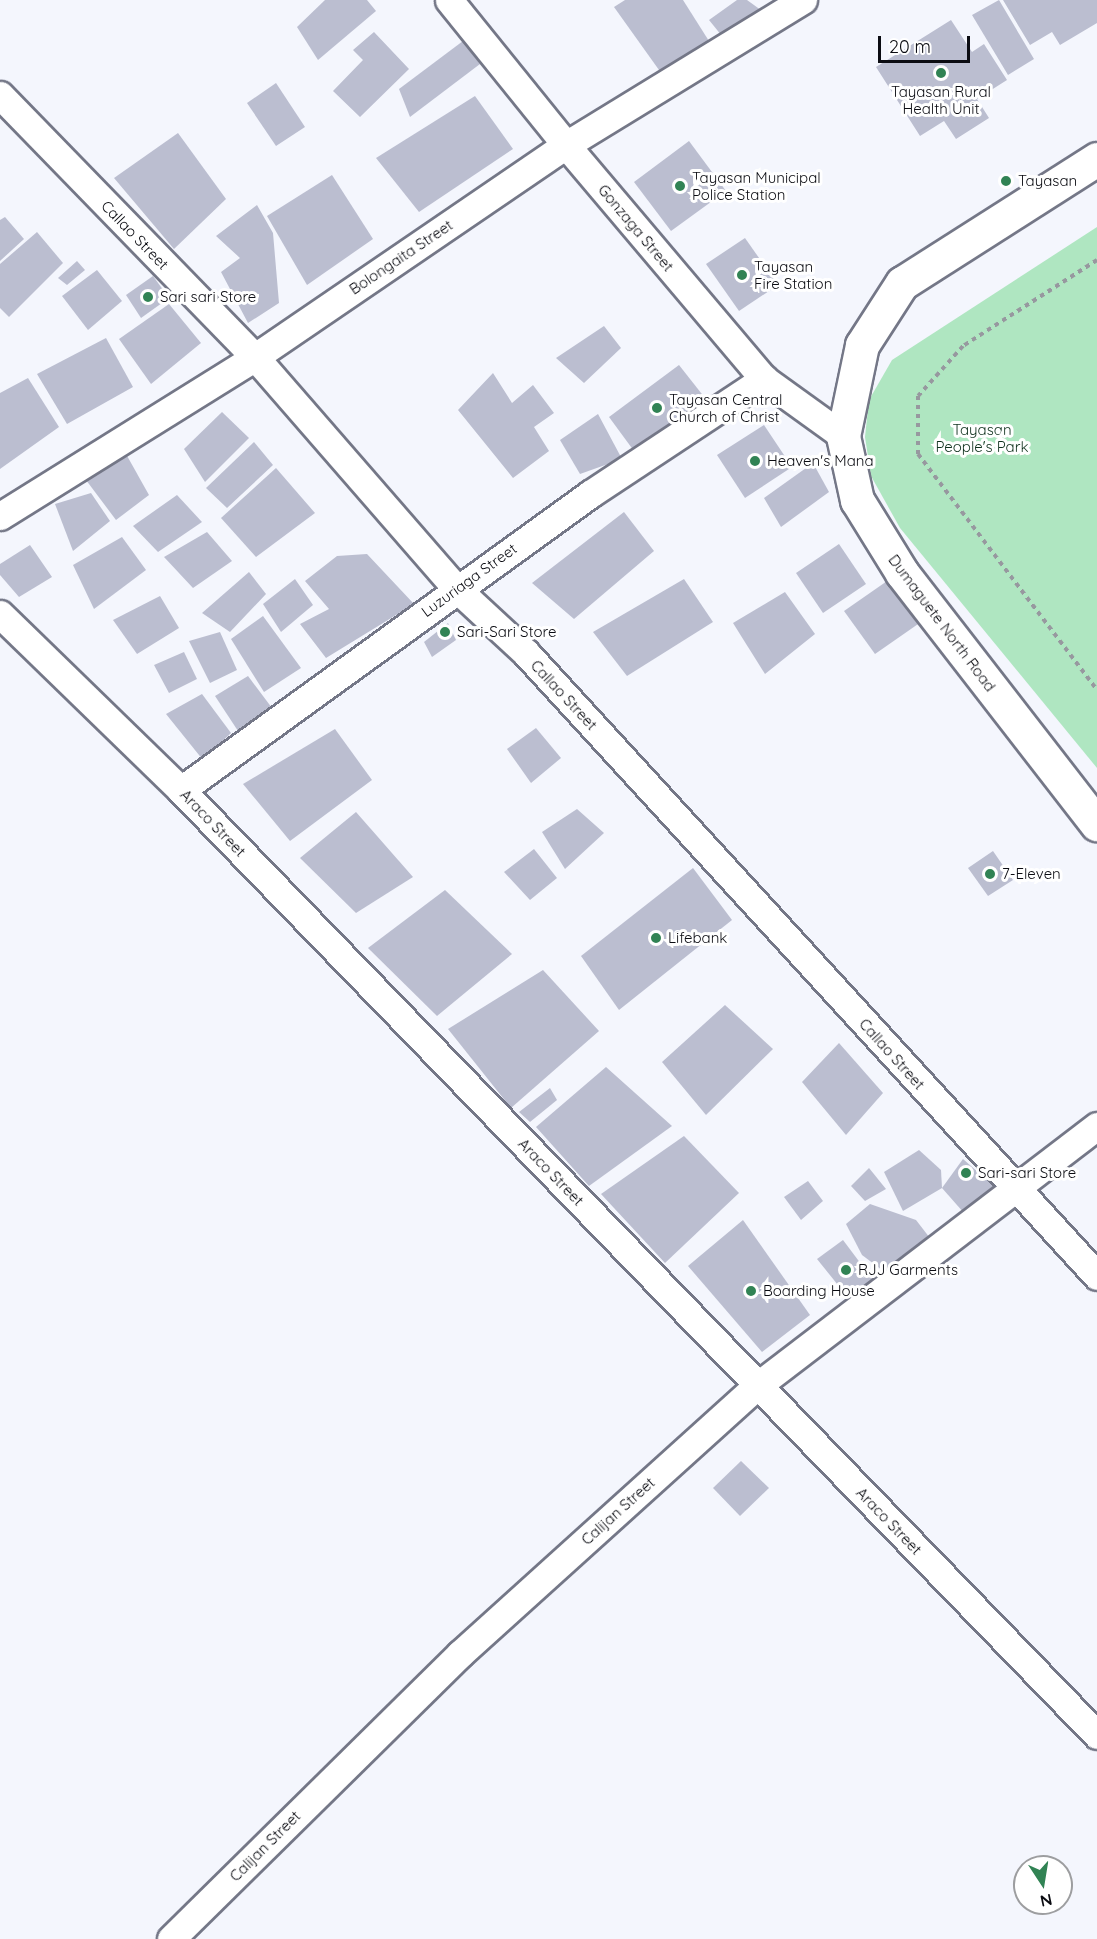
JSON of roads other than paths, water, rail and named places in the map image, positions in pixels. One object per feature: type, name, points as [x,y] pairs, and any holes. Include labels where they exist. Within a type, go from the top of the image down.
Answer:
[{"type":"highway","name":"Dumaguete North Road","points":[[1097,159],[902,283],[862,345],[843,436],[857,500],[902,573],[1097,824]]},
{"type":"street","name":"Gonzaga Street","points":[[449,0],[566,145],[764,379],[843,436]]},
{"type":"street","name":"Bolongaita Street","points":[[0,516],[255,357],[566,145],[803,0]]},
{"type":"street","name":"Callao Street","points":[[0,95],[255,357],[457,589],[525,653],[1097,1276]]},
{"type":"street","name":"Luzuriaga Street","points":[[181,790],[590,494],[764,379]]},
{"type":"street","name":"Araco Street","points":[[0,614],[181,790],[1097,1735]]},
{"type":"street","name":"Calijan Street","points":[[172,1938],[460,1654],[757,1386],[1097,1126]]},
{"type":"place","name":"Tayasan Rural Health Unit","points":[[941,73]]},
{"type":"place","name":"Tayasan","points":[[1006,181]]},
{"type":"place","name":"Tayasan Municipal Police Station","points":[[680,186]]},
{"type":"place","name":"Tayasan Fire Station","points":[[742,275]]},
{"type":"place","name":"Sari sari Store","points":[[148,297]]},
{"type":"place","name":"Tayasan Central Church of Christ","points":[[657,408]]},
{"type":"place","name":"Heaven's Mana","points":[[755,461]]},
{"type":"place","name":"Sari-Sari Store","points":[[445,632]]},
{"type":"place","name":"7-Eleven","points":[[990,874]]},
{"type":"place","name":"Lifebank","points":[[656,938]]},
{"type":"place","name":"Sari-sari Store","points":[[966,1173]]},
{"type":"place","name":"RJJ Garments","points":[[846,1270]]},
{"type":"place","name":"Boarding House","points":[[751,1291]]},
{"type":"park label","name":"Tayasan People's Park","points":[[982,438]]}]
